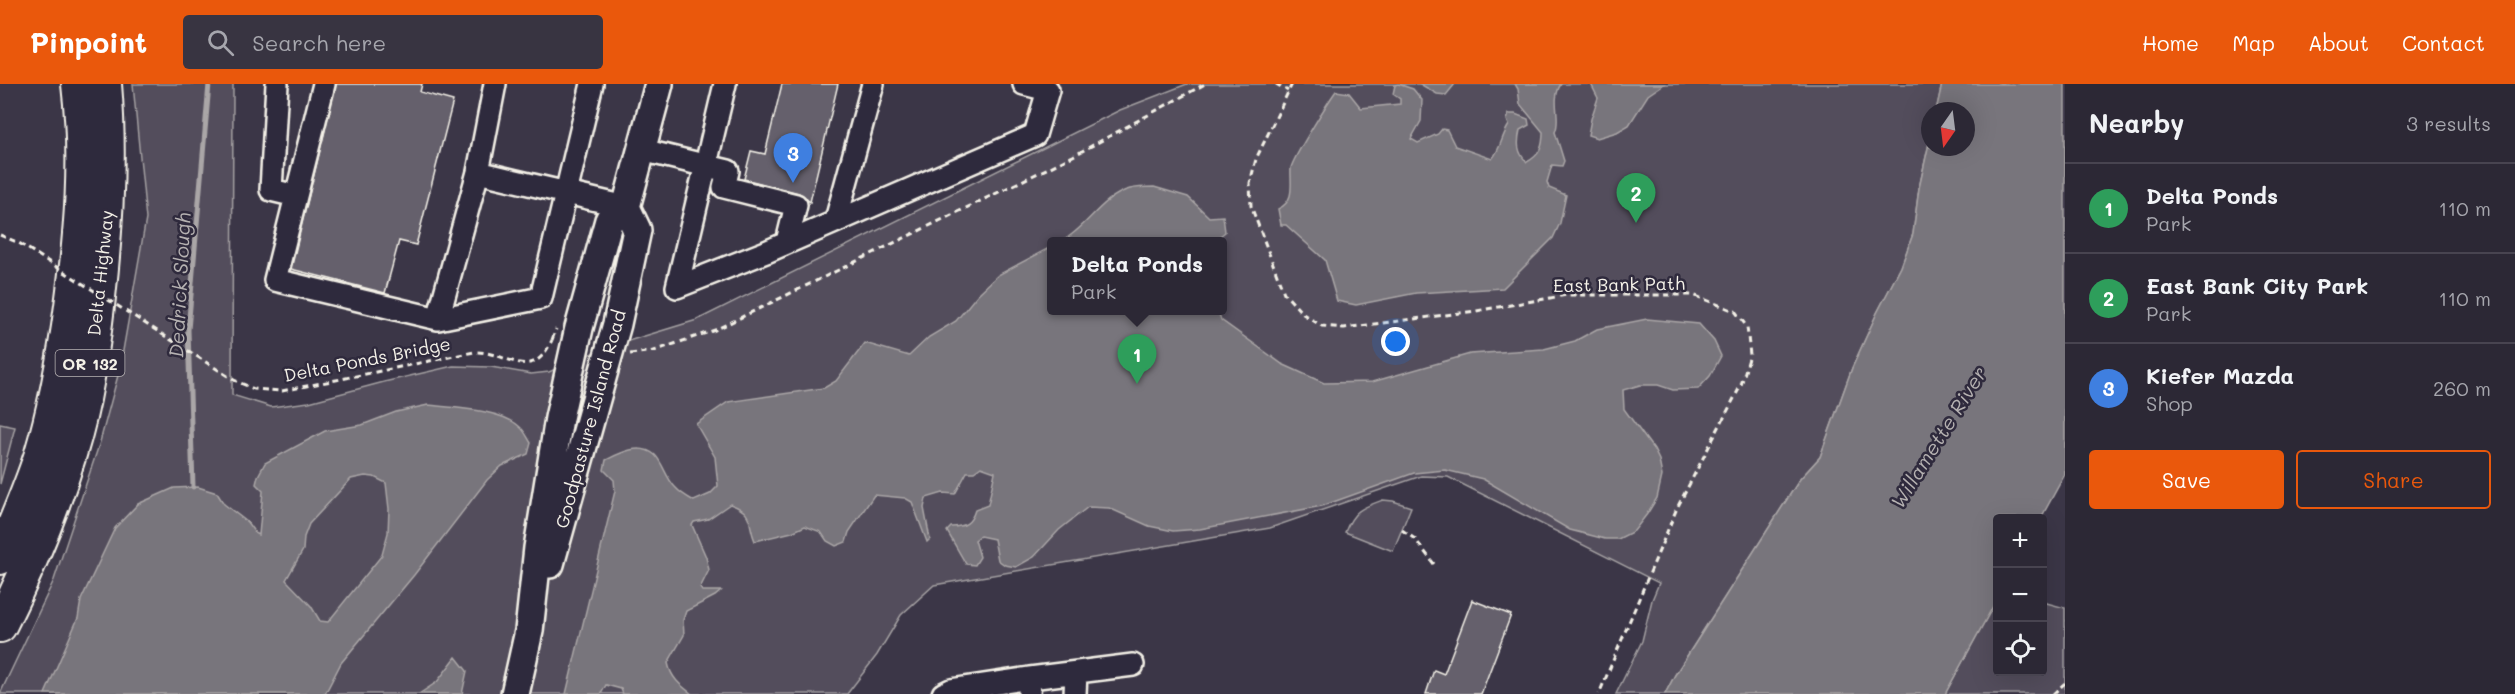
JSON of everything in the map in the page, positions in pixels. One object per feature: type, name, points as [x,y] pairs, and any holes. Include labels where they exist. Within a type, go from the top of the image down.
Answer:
[{"type":"highway","name":"Delta Highway","points":[[0,558],[39,458],[52,412],[66,338],[82,198],[84,143],[78,84]]},
{"type":"highway","name":"Delta Highway","points":[[0,626],[54,504],[82,410],[95,330],[106,220],[109,145],[105,84]]},
{"type":"main road","name":"Goodpasture Island Road","points":[[529,631],[538,548],[559,418],[579,328],[609,220],[626,207],[660,84]]},
{"type":"main road","name":"Goodpasture Island Road","points":[[515,694],[529,631],[554,552],[617,324],[637,230],[626,207]]},
{"type":"lane","points":[[277,84],[271,190],[296,196]]},
{"type":"lane","points":[[324,84],[275,280],[438,319],[541,298],[592,84]]},
{"type":"lane","points":[[438,319],[478,172],[495,84]]},
{"type":"lane","points":[[725,84],[677,287],[788,242],[1035,135],[1048,90],[1024,84]]},
{"type":"lane","points":[[836,220],[873,84]]},
{"type":"lane","points":[[642,150],[728,171],[724,187],[796,205],[788,242]]},
{"type":"lane","points":[[478,172],[626,207]]},
{"type":"lane","points":[[943,694],[951,690],[1029,686],[1076,673],[1132,665]]},
{"type":"lane","points":[[1075,694],[1076,673]]},
{"type":"path","points":[[627,354],[654,351],[715,330],[1072,156],[1205,84]]},
{"type":"path","points":[[1276,84],[1288,91]]},
{"type":"path","name":"East Bank Path","points":[[1292,84],[1256,159],[1250,183],[1251,206],[1284,293],[1303,314],[1322,326],[1355,326],[1476,311],[1567,295],[1694,295],[1735,311],[1747,327],[1750,355],[1741,385],[1677,508],[1599,694]]},
{"type":"path","name":"Delta Ponds Bridge","points":[[0,235],[19,243],[234,380],[261,390],[282,390],[474,352],[487,352],[519,364],[533,362],[546,354],[552,339]]},
{"type":"path","points":[[1402,530],[1416,539],[1434,564]]},
{"type":"path","points":[[2053,694],[2065,683]]},
{"type":"shaded area","points":[[133,84],[233,84],[232,395],[271,407],[309,402],[453,366],[491,367],[531,374],[549,372],[602,349],[697,320],[1120,110],[1187,84],[1942,84],[1938,102],[1921,102],[1921,156],[1926,156],[1913,234],[1901,267],[1852,368],[1820,457],[1800,479],[1665,694],[1616,694],[1642,641],[1652,600],[1659,583],[1448,477],[1421,476],[1270,528],[934,585],[901,615],[877,655],[847,694],[0,694],[54,580],[100,442],[120,368],[146,219]]},
{"type":"shaded area","points":[[0,424],[15,427],[0,484]]},
{"type":"shaded area","points":[[1383,500],[1411,507],[1393,551],[1345,532],[1355,514]]},
{"type":"shaded area","points":[[2047,603],[2065,608],[2065,694],[1945,694],[1993,606],[1993,676],[2047,676]]},
{"type":"water","points":[[1420,84],[1455,84],[1446,95],[1437,94]]},
{"type":"water","points":[[1515,84],[1561,84],[1556,97],[1557,127],[1555,132],[1564,161],[1562,166],[1552,165],[1547,182],[1549,188],[1566,195],[1560,223],[1553,238],[1503,288],[1416,293],[1356,305],[1337,301],[1325,260],[1286,225],[1281,225],[1278,209],[1284,206],[1290,196],[1293,162],[1336,91],[1349,93],[1361,108],[1400,104],[1400,99],[1393,94],[1395,85],[1413,89],[1422,100],[1421,121],[1411,139],[1418,143],[1438,134],[1442,129],[1447,130],[1455,146],[1492,159],[1509,125],[1507,120],[1509,114],[1515,114],[1528,119],[1529,125],[1520,130],[1518,143],[1521,155],[1527,162],[1540,150],[1543,132],[1520,104]]},
{"type":"water","points":[[1591,84],[1664,84],[1648,95],[1629,125],[1617,132],[1597,138],[1588,135],[1598,98]]},
{"type":"water","name":"Willamette River","points":[[1942,84],[2065,84],[2065,474],[2043,514],[1993,514],[1993,606],[1945,694],[1665,694],[1800,479],[1820,457],[1852,368],[1901,267],[1913,234],[1926,156],[1975,156],[1975,102],[1938,102]]},
{"type":"water","points":[[1142,187],[1154,187],[1188,197],[1209,217],[1223,216],[1225,232],[1219,237],[1068,237],[1111,199],[1120,193]]},
{"type":"water","points":[[1047,249],[1047,315],[1219,315],[1221,320],[1282,364],[1324,383],[1372,382],[1470,354],[1544,349],[1575,341],[1597,329],[1647,319],[1699,324],[1714,341],[1721,356],[1710,376],[1698,389],[1673,390],[1658,385],[1640,385],[1623,390],[1624,409],[1654,450],[1659,460],[1662,476],[1657,498],[1647,514],[1634,531],[1618,539],[1605,539],[1570,530],[1483,479],[1445,470],[1414,473],[1322,506],[1200,529],[1173,531],[1149,526],[1109,508],[1088,507],[1059,530],[1034,557],[1016,567],[1005,565],[998,560],[994,539],[980,536],[975,540],[980,557],[975,565],[966,564],[947,531],[951,527],[967,523],[975,510],[988,505],[995,472],[981,467],[974,472],[967,472],[955,494],[943,493],[926,498],[924,508],[930,539],[927,542],[912,502],[905,498],[874,495],[849,532],[846,542],[836,546],[827,541],[821,532],[805,526],[792,532],[755,541],[747,515],[738,507],[730,504],[708,519],[694,522],[692,525],[709,570],[700,588],[702,591],[721,591],[686,611],[683,620],[684,635],[668,663],[677,681],[692,694],[623,694],[621,689],[606,685],[601,694],[566,694],[615,491],[614,480],[604,470],[606,460],[630,450],[643,449],[658,458],[672,483],[684,495],[694,501],[710,494],[718,486],[715,457],[696,424],[728,402],[824,388],[836,381],[865,343],[909,356],[929,337],[956,321],[978,294],[998,275]]},
{"type":"water","points":[[428,405],[489,413],[512,421],[525,432],[531,443],[528,454],[502,466],[487,480],[414,575],[341,663],[325,694],[45,694],[78,618],[81,600],[115,528],[138,504],[174,488],[198,487],[217,493],[224,504],[259,535],[263,491],[256,484],[265,463],[325,431],[362,425],[396,412]],"holes":[[[374,477],[386,483],[389,509],[388,533],[382,555],[328,622],[320,621],[311,606],[286,580],[303,550],[304,537],[309,524],[351,479]]]},
{"type":"water","points":[[456,657],[467,671],[462,694],[419,694],[437,682]]},
{"type":"building","points":[[336,84],[422,84],[420,92],[453,101],[416,245],[399,241],[385,293],[291,269]]},
{"type":"building","points":[[782,84],[838,84],[810,202],[799,193],[744,179],[751,151],[765,154]]},
{"type":"building","points":[[1472,600],[1511,615],[1481,694],[1426,694],[1434,670],[1444,674]]},
{"type":"waterway","name":"Dedrick Slough","points":[[193,487],[188,330],[209,84]]},
{"type":"place","name":"Kiefer Mazda","points":[[793,183]]},
{"type":"place","name":"East Bank City Park","points":[[1636,223]]},
{"type":"place","name":"Delta Ponds","points":[[1137,384]]}]
